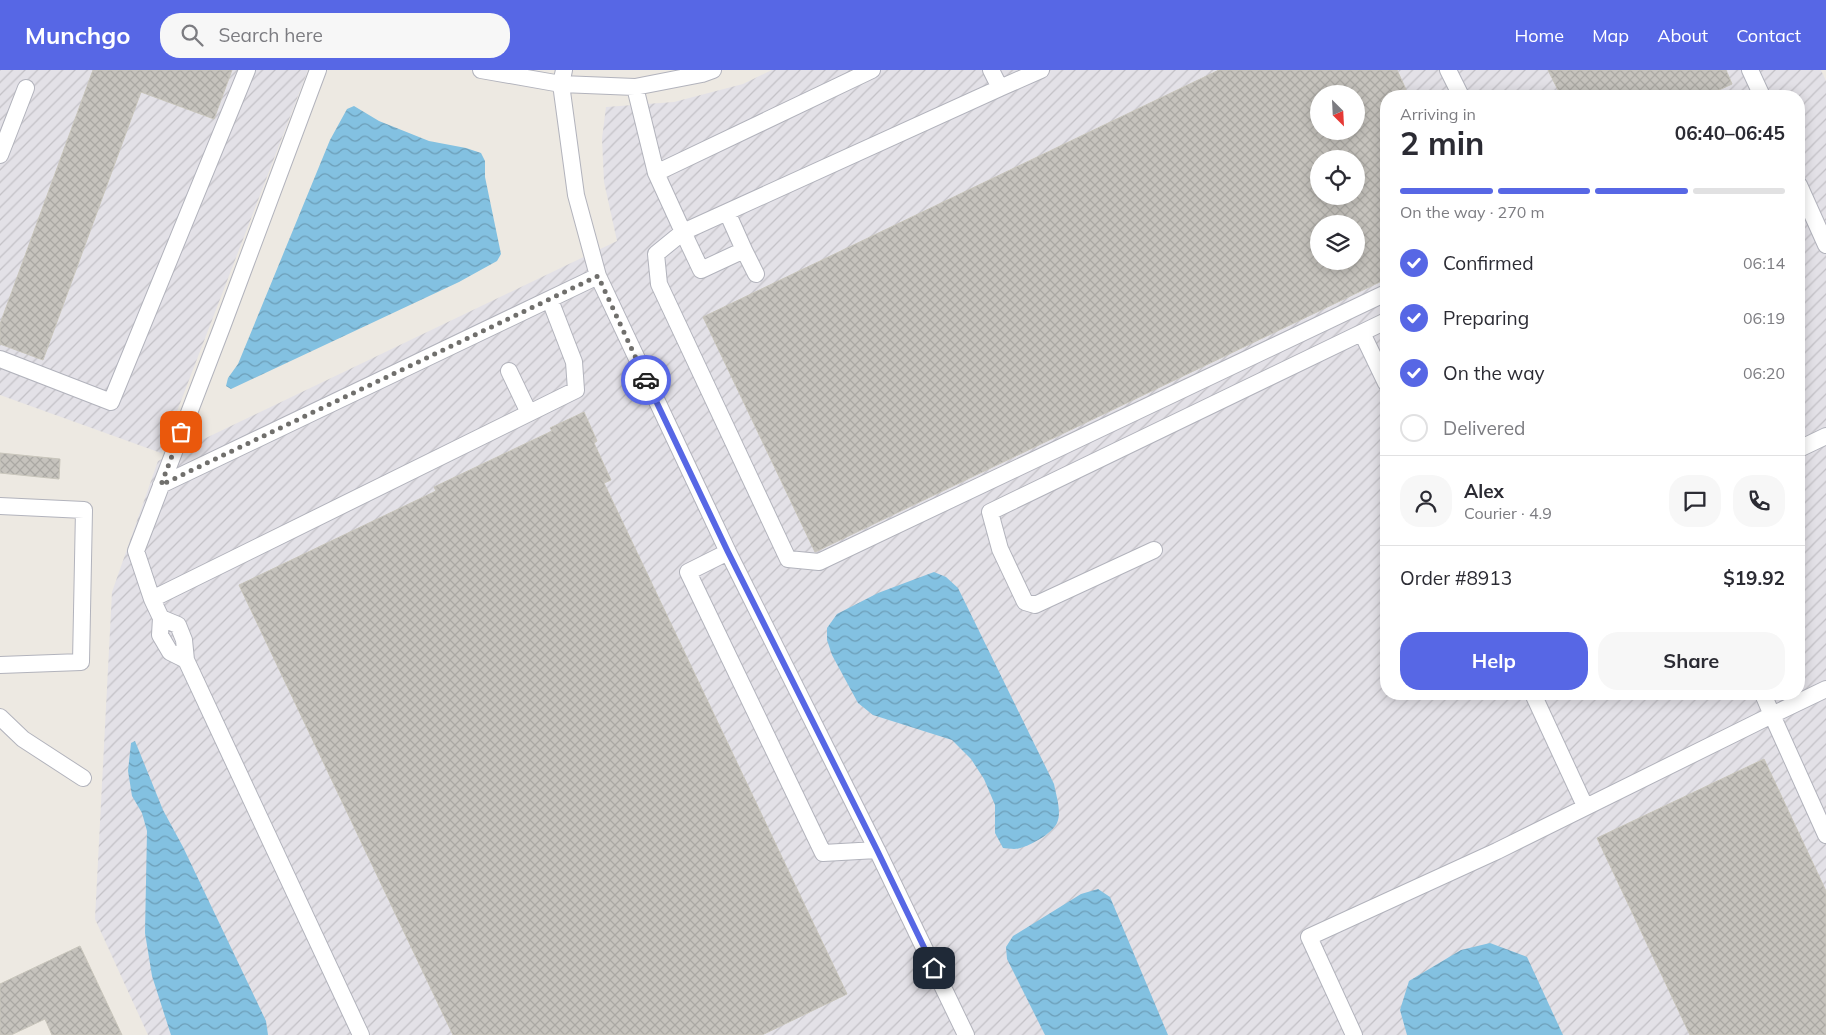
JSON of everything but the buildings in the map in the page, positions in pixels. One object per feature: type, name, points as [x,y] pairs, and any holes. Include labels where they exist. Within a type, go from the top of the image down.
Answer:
[{"type":"street","points":[[0,360],[110,402],[247,70]]},
{"type":"street","points":[[318,70],[136,551],[152,599],[161,618],[160,635],[170,652],[186,660],[359,1034]]},
{"type":"street","points":[[481,70],[562,77],[635,87],[702,74],[713,70]]},
{"type":"street","points":[[656,173],[872,70]]},
{"type":"street","points":[[991,70],[1000,88]]},
{"type":"street","points":[[1041,70],[683,232],[656,254],[659,284],[788,559],[819,562],[1380,297]]},
{"type":"street","points":[[1448,70],[1458,90]]},
{"type":"street","points":[[1750,70],[1759,90]]},
{"type":"street","points":[[562,77],[576,195],[598,276],[728,552],[877,850],[966,1035]]},
{"type":"street","points":[[635,87],[656,173],[701,270],[744,250]]},
{"type":"street","points":[[0,155],[26,88]]},
{"type":"street","points":[[1805,198],[1826,245]]},
{"type":"street","points":[[727,212],[756,274]]},
{"type":"street","points":[[161,485],[598,276]]},
{"type":"street","points":[[152,599],[576,390],[574,362],[550,300]]},
{"type":"street","points":[[1154,550],[1035,605],[1025,602],[1000,548],[990,512],[1380,324]]},
{"type":"street","points":[[1362,333],[1380,370]]},
{"type":"street","points":[[509,372],[529,413]]},
{"type":"street","points":[[1805,446],[1826,436]]},
{"type":"street","points":[[0,506],[84,510],[80,662],[0,664]]},
{"type":"street","points":[[728,552],[688,572],[823,854],[877,850]]},
{"type":"street","points":[[1805,699],[1826,689]]},
{"type":"street","points":[[1536,700],[1585,806]]},
{"type":"street","points":[[1766,700],[1826,835]]},
{"type":"street","points":[[1354,1035],[1309,937],[1497,851],[1803,700]]},
{"type":"street","points":[[0,716],[23,739],[83,778]]},
{"type":"shaded area","points":[[0,70],[308,70],[161,453],[0,395]]},
{"type":"shaded area","points":[[772,70],[1821,70],[1826,81],[1826,1035],[148,1035],[95,919],[112,592],[158,461],[617,241],[604,182],[602,139],[606,107],[674,102],[743,84]]},
{"type":"water","points":[[354,106],[379,121],[429,141],[481,153],[485,161],[485,177],[501,254],[497,261],[459,282],[231,389],[226,386],[228,378],[238,364],[330,140],[347,109]]},
{"type":"water","points":[[934,572],[946,577],[958,588],[1054,784],[1059,809],[1057,823],[1050,832],[1032,844],[1014,849],[1003,848],[995,833],[995,805],[984,779],[971,759],[952,740],[873,715],[858,703],[832,655],[827,640],[827,628],[837,614],[878,593]]},
{"type":"water","points":[[135,741],[163,810],[183,847],[266,1021],[268,1035],[171,1035],[152,976],[145,933],[147,831],[142,813],[132,796],[128,771],[131,743]]},
{"type":"water","points":[[1098,889],[1110,897],[1168,1035],[1045,1035],[1007,959],[1006,947],[1013,936],[1081,894]]},
{"type":"water","points":[[1490,943],[1527,957],[1563,1035],[1407,1035],[1400,1010],[1409,981],[1461,950]]},
{"type":"way so far","points":[[181,432],[161,485],[598,276],[646,380]]},
{"type":"route","points":[[646,380],[728,552],[934,968]]}]
